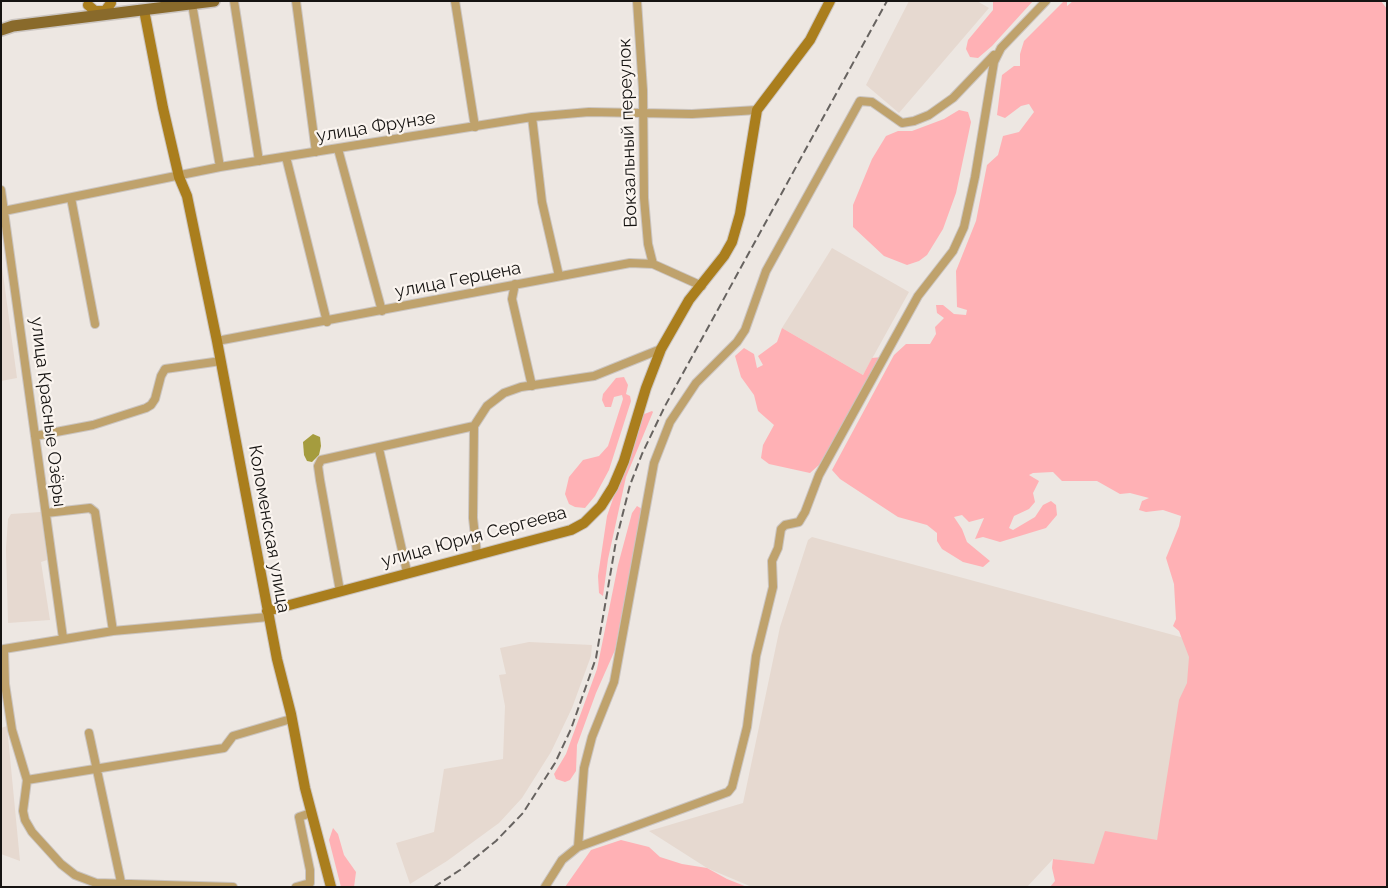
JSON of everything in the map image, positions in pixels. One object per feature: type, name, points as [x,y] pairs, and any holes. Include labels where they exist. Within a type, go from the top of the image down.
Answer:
[{"type":"main road","points":[[1,30],[13,26],[214,1]]},
{"type":"main road","points":[[817,26],[822,1]]},
{"type":"main road","name":"улица Юрия Сергеева","points":[[267,614],[340,590],[571,530],[584,522],[601,506],[613,487],[624,461],[646,388],[661,349],[689,300],[724,256],[736,230],[757,110],[785,76],[817,26],[830,1]]},
{"type":"main road","points":[[88,3],[95,11],[105,11],[111,2]]},
{"type":"main road","points":[[111,2],[111,15]]},
{"type":"main road","points":[[88,3],[88,18]]},
{"type":"main road","name":"Коломенская улица","points":[[144,10],[179,177],[186,196],[217,341],[267,614],[311,814],[331,887]]},
{"type":"street","points":[[234,1],[259,161]]},
{"type":"street","points":[[296,1],[316,152]]},
{"type":"street","points":[[455,1],[475,127]]},
{"type":"street","name":"Вокзальный переулок","points":[[637,1],[643,90],[644,198],[648,244],[653,264]]},
{"type":"street","points":[[578,847],[584,768],[592,736],[614,682],[654,463],[670,422],[696,383],[737,342],[745,330],[766,271],[860,101],[872,102],[902,122],[914,121],[929,115],[953,98],[1046,1]]},
{"type":"street","points":[[192,4],[220,167]]},
{"type":"street","points":[[545,887],[562,860],[578,847],[728,792],[732,787],[747,727],[756,656],[773,587],[772,561],[778,548],[781,529],[785,525],[799,522],[806,512],[819,474],[918,296],[953,251],[964,227],[984,131],[990,75],[1001,48]]},
{"type":"street","name":"улица Фрунзе","points":[[4,211],[179,177],[220,167],[532,117],[589,112],[692,114],[757,110]]},
{"type":"street","points":[[532,117],[542,202],[559,276]]},
{"type":"street","points":[[338,149],[382,311]]},
{"type":"street","points":[[286,157],[326,322]]},
{"type":"street","name":"улица Красные Озёры","points":[[1,190],[63,638]]},
{"type":"street","points":[[71,198],[95,324]]},
{"type":"street","name":"улица Герцена","points":[[217,341],[630,264],[653,264],[702,286]]},
{"type":"street","points":[[515,284],[512,299],[532,386]]},
{"type":"street","points":[[477,554],[473,518],[474,426],[487,406],[494,399],[521,387],[594,376],[661,349]]},
{"type":"street","points":[[35,436],[93,425],[146,408],[152,405],[155,399],[161,376],[165,370],[221,361]]},
{"type":"street","points":[[340,590],[320,480],[318,466],[321,460],[379,449],[474,426]]},
{"type":"street","points":[[379,449],[407,572]]},
{"type":"street","points":[[46,513],[90,508],[95,512],[114,631]]},
{"type":"street","name":"улица Юрия Сергеева","points":[[27,780],[12,730],[4,684],[4,649],[114,631],[267,614]]},
{"type":"street","points":[[233,887],[121,882],[96,883],[75,875],[61,864],[32,832],[25,820],[27,780],[224,748],[233,736],[291,718]]},
{"type":"street","points":[[89,733],[121,882]]},
{"type":"street","points":[[296,887],[310,884],[310,870],[299,817],[311,814]]},
{"type":"shaded area","points":[[909,1],[977,1],[989,8],[899,113],[866,85]]},
{"type":"shaded area","points":[[993,1],[1033,1],[992,46],[978,58],[970,57],[966,49],[968,40],[993,10]]},
{"type":"shaded area","points":[[1064,1],[1067,1],[1067,6],[1073,1],[1381,1],[1387,9],[1387,887],[1050,887],[1055,881],[1052,868],[1053,859],[1094,864],[1105,831],[1157,840],[1179,700],[1187,683],[1189,657],[1179,631],[1173,626],[1176,619],[1174,584],[1166,558],[1181,516],[1163,510],[1146,512],[1139,510],[1142,501],[1149,498],[1130,493],[1120,494],[1097,481],[1062,481],[1053,472],[1033,473],[1029,475],[1039,481],[1033,493],[1035,502],[1029,509],[1014,516],[1009,528],[1013,530],[1035,517],[1043,505],[1051,501],[1056,505],[1057,515],[1046,528],[1000,542],[983,537],[975,539],[984,518],[969,522],[962,515],[954,517],[962,529],[967,542],[990,561],[983,567],[963,562],[942,549],[937,541],[937,533],[927,525],[898,517],[840,479],[832,470],[894,355],[906,344],[930,344],[936,334],[935,327],[944,318],[937,313],[936,305],[943,305],[954,314],[966,315],[967,310],[957,307],[956,271],[976,221],[987,165],[998,155],[1003,136],[1019,132],[1034,112],[1029,104],[1021,106],[1005,118],[997,115],[1002,75],[1014,66],[1020,66],[1020,54],[1024,41]]},
{"type":"shaded area","points":[[959,110],[968,112],[971,122],[956,193],[943,229],[927,255],[919,261],[907,265],[884,256],[853,227],[853,205],[872,159],[886,136],[898,131],[912,131],[944,119]]},
{"type":"shaded area","points":[[832,248],[909,292],[863,375],[782,328]]},
{"type":"shaded area","points":[[1,259],[17,378],[1,381]]},
{"type":"shaded area","points":[[782,328],[863,375],[872,358],[882,357],[819,465],[810,473],[769,464],[761,458],[763,445],[774,425],[758,411],[754,395],[741,377],[735,356],[744,348],[754,354],[757,368],[763,365],[758,356],[777,342]]},
{"type":"shaded area","points":[[624,377],[628,385],[626,394],[630,396],[631,401],[609,470],[595,496],[585,508],[575,507],[569,504],[565,494],[569,477],[583,460],[599,456],[608,446],[623,399],[622,395],[614,397],[611,407],[605,407],[602,400],[603,394],[616,378]]},
{"type":"shaded area","points":[[652,411],[626,477],[608,559],[603,596],[599,593],[598,576],[607,516],[642,415]]},
{"type":"shaded area","points":[[313,434],[320,437],[321,446],[319,455],[312,462],[307,461],[304,455],[303,442]]},
{"type":"shaded area","points":[[637,506],[642,509],[615,650],[596,693],[577,745],[576,771],[570,780],[565,782],[556,779],[554,774],[566,754],[597,669],[618,565],[632,513]]},
{"type":"shaded area","points":[[41,512],[47,560],[41,562],[50,620],[8,623],[6,549],[8,519],[11,514]]},
{"type":"shaded area","points":[[812,537],[1199,642],[1157,841],[1094,865],[1053,859],[1027,887],[752,887],[707,868],[649,831],[743,803],[780,627],[808,540]]},
{"type":"shaded area","points":[[529,642],[592,645],[591,656],[572,708],[551,752],[522,798],[499,823],[447,861],[410,884],[396,843],[434,832],[444,769],[503,759],[505,706],[499,675],[506,674],[500,648]]},
{"type":"shaded area","points":[[7,726],[20,861],[1,854],[1,728]]},
{"type":"shaded area","points":[[333,828],[338,834],[344,855],[356,872],[354,887],[341,887],[329,840]]},
{"type":"shaded area","points":[[621,840],[649,847],[660,857],[682,864],[707,868],[747,887],[565,887],[591,850]]},
{"type":"railway","points":[[434,887],[460,870],[496,841],[523,813],[555,763],[571,729],[596,658],[616,541],[630,485],[642,454],[665,406],[887,1]]}]
